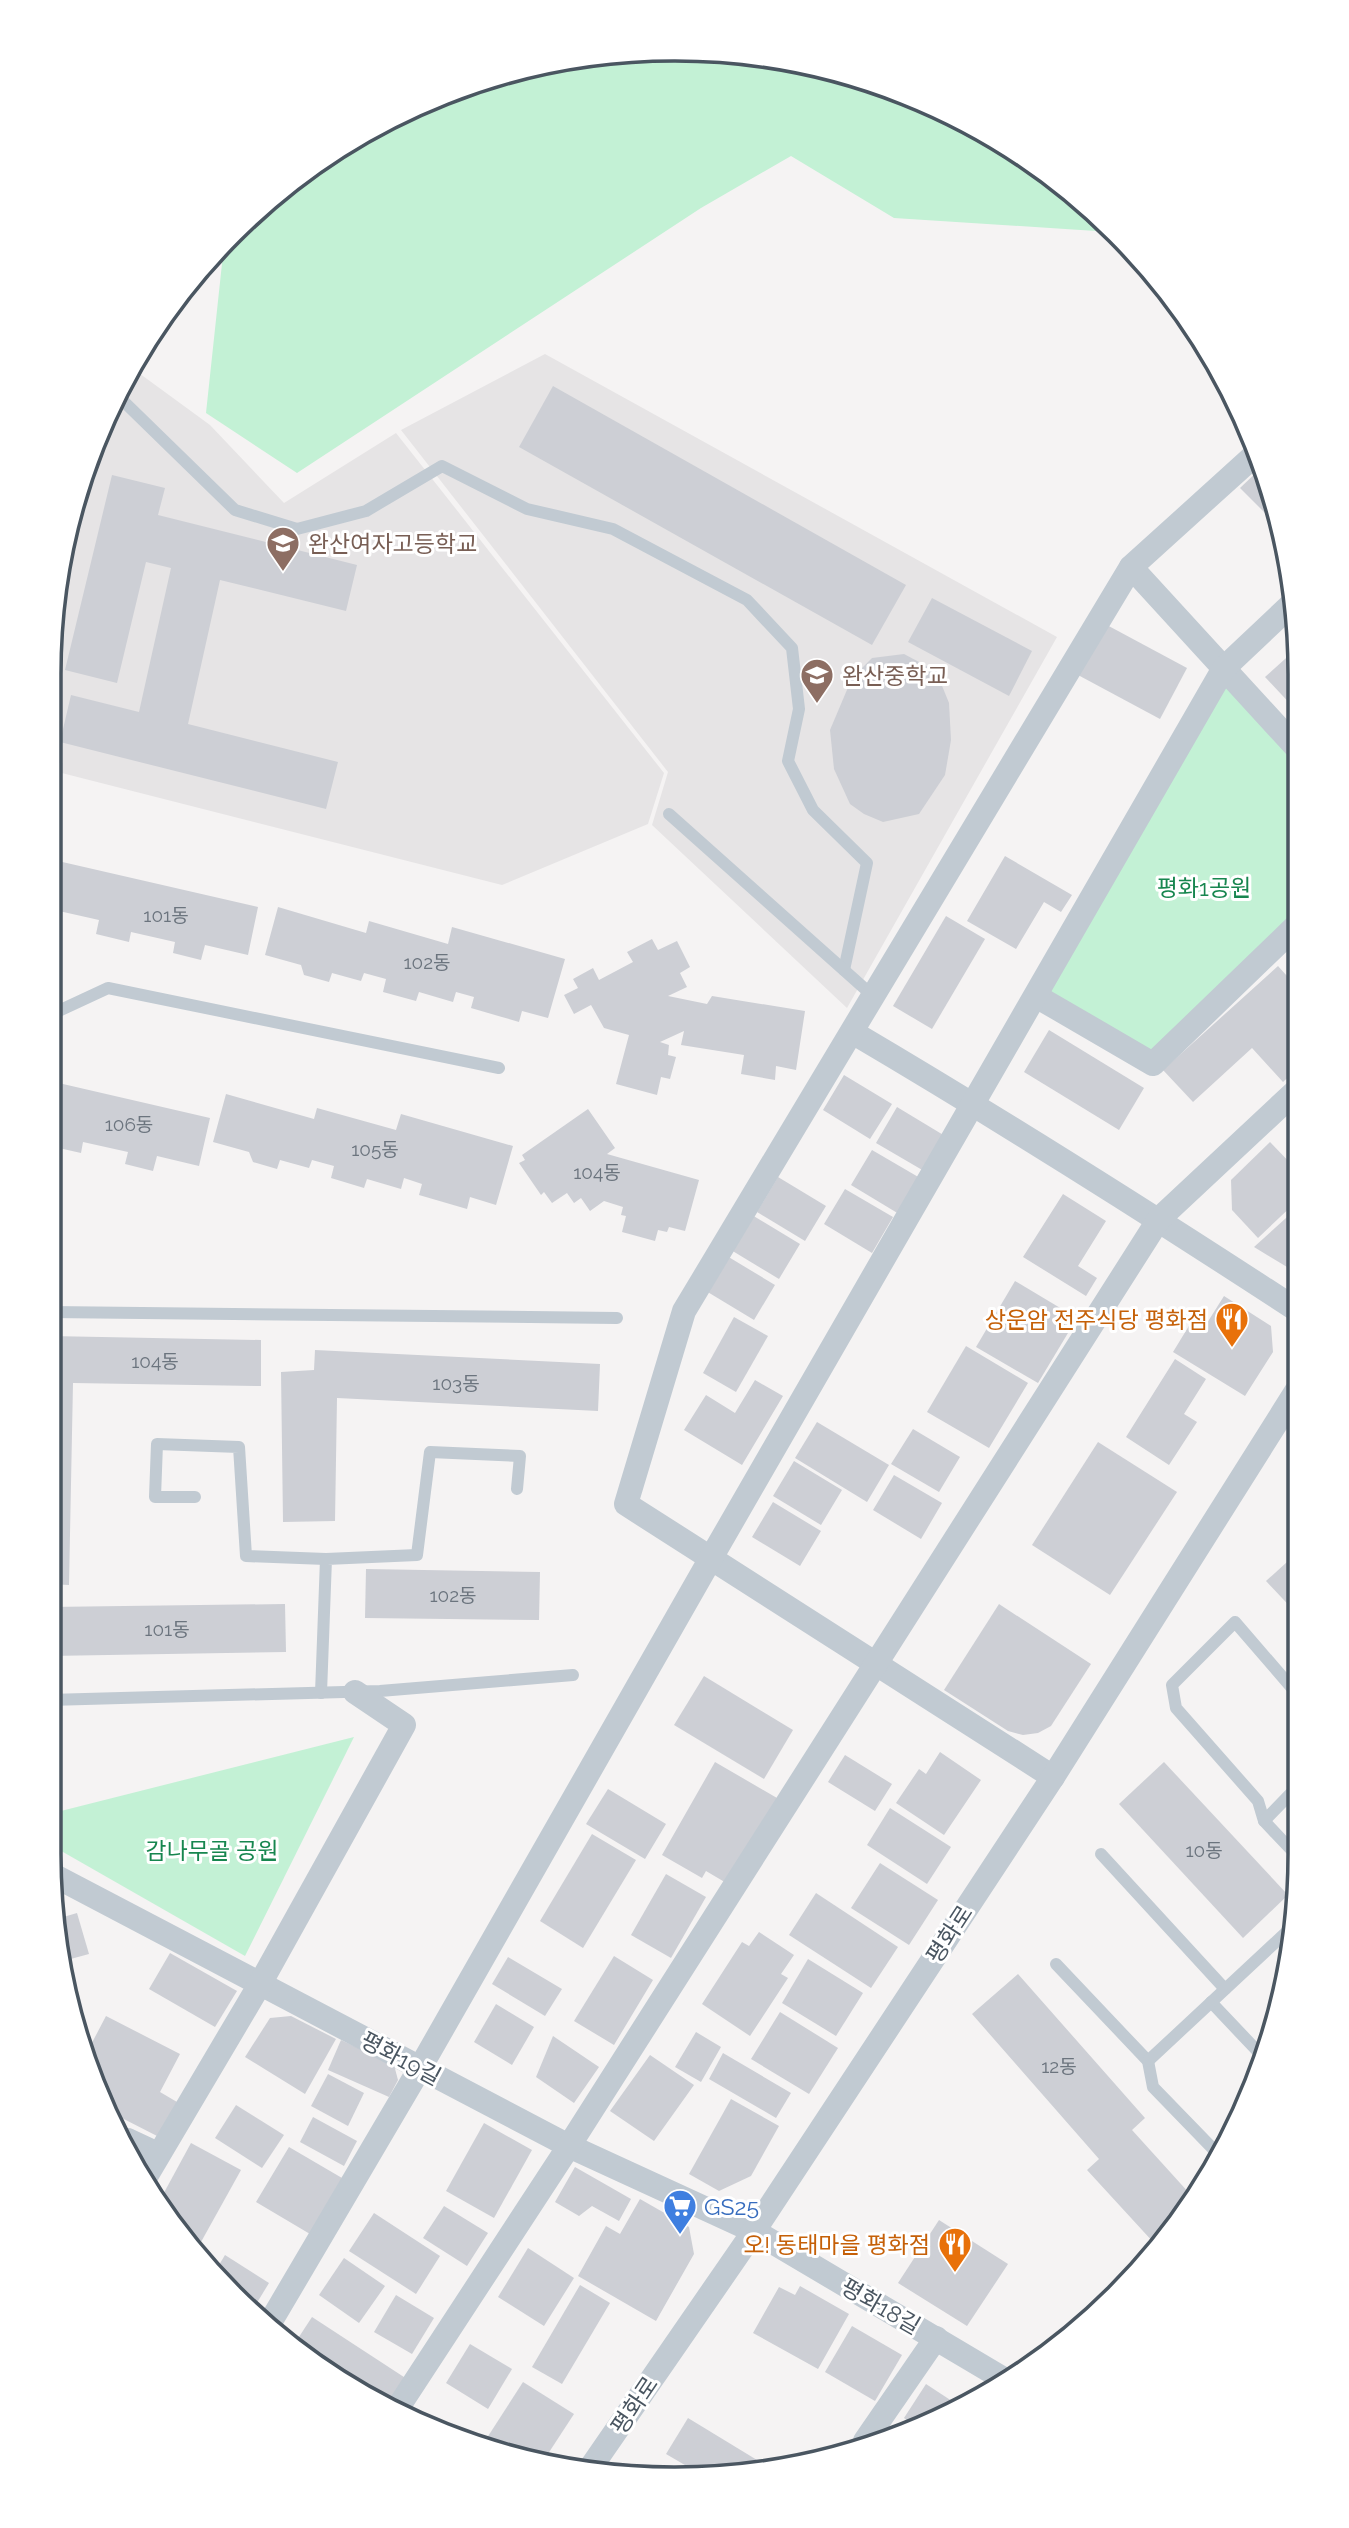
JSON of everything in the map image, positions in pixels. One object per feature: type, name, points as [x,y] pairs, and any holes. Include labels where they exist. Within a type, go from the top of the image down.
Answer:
[{"type":"street","points":[[1054,1777],[626,1504],[684,1311],[1130,567],[1249,460]]},
{"type":"street","points":[[1130,567],[1288,738]]},
{"type":"street","points":[[273,2317],[421,2068],[710,1558],[1224,668],[1284,611]]},
{"type":"street","points":[[1036,996],[1153,1064],[1288,934]]},
{"type":"street","points":[[852,1032],[1159,1219],[1288,1304]]},
{"type":"street","points":[[401,2403],[569,2146],[1159,1219],[1288,1098]]},
{"type":"street","name":"평화로","points":[[594,2462],[754,2231],[1054,1777],[1288,1412]]},
{"type":"street","points":[[137,2149],[152,2164],[260,1984],[404,1725],[355,1692]]},
{"type":"street","name":"평화19길","points":[[62,1880],[569,2146],[754,2231]]},
{"type":"street","name":"평화18길","points":[[754,2231],[997,2375]]},
{"type":"street","name":"평화18길","points":[[869,2435],[936,2338]]},
{"type":"lane","points":[[124,402],[235,510],[297,529],[366,511],[442,466],[527,509],[613,528],[747,600],[792,648],[799,709],[788,761],[813,810],[867,863],[844,970]]},
{"type":"lane","points":[[668,814],[873,996]]},
{"type":"lane","points":[[61,1010],[108,988],[499,1068]]},
{"type":"lane","points":[[61,1312],[617,1318]]},
{"type":"lane","points":[[195,1497],[155,1497],[158,1444],[239,1447],[246,1556],[326,1559],[417,1555],[430,1452],[520,1456],[517,1489]]},
{"type":"lane","points":[[321,1693],[326,1559]]},
{"type":"lane","points":[[1288,1683],[1235,1622],[1172,1685],[1176,1708],[1258,1801],[1264,1821],[1288,1847]]},
{"type":"lane","points":[[61,1700],[355,1692],[573,1675]]},
{"type":"lane","points":[[1264,1821],[1288,1796]]},
{"type":"lane","points":[[1101,1854],[1226,1989]]},
{"type":"lane","points":[[1148,2061],[1283,1936]]},
{"type":"lane","points":[[1056,1964],[1148,2061],[1153,2087],[1212,2148]]},
{"type":"lane","points":[[1211,2002],[1256,2049]]},
{"type":"shaded area","name":"완산중학교","points":[[545,354],[1057,637],[847,1008],[652,825],[668,772],[401,430]]},
{"type":"shaded area","name":"완산여자고등학교","points":[[140,374],[210,425],[284,503],[396,433],[664,773],[648,824],[502,885],[61,773],[63,634],[73,555],[94,477],[124,403]]},
{"type":"green space","points":[[674,61],[755,66],[833,82],[909,108],[981,143],[1048,188],[1098,231],[894,218],[791,156],[701,208],[297,473],[206,413],[222,260],[241,241],[301,188],[368,143],[403,124],[477,94],[555,73],[594,66]]},
{"type":"green space","name":"평화1공원","points":[[1224,668],[1288,738],[1288,934],[1153,1064],[1036,996]]},
{"type":"green space","name":"감나무골 공원","points":[[354,1737],[245,1956],[61,1851],[61,1811]]},
{"type":"building","points":[[553,386],[906,585],[872,645],[519,447]]},
{"type":"building","points":[[112,475],[165,488],[158,515],[357,565],[346,611],[220,580],[188,724],[338,762],[326,809],[61,742],[71,695],[139,712],[171,568],[146,562],[117,683],[65,670]]},
{"type":"building","points":[[1254,475],[1267,515],[1240,488]]},
{"type":"building","points":[[932,598],[1032,651],[1009,696],[908,642]]},
{"type":"building","points":[[1105,624],[1187,668],[1160,719],[1078,675]]},
{"type":"building","points":[[904,654],[936,671],[949,703],[951,740],[945,775],[919,814],[883,822],[850,804],[834,769],[830,730],[852,678],[872,658]]},
{"type":"building","points":[[1287,657],[1288,702],[1265,677]]},
{"type":"building","points":[[1005,856],[1072,895],[1061,912],[1044,902],[1016,949],[967,921]]},
{"type":"building","points":[[61,862],[258,907],[248,955],[205,945],[201,960],[173,953],[175,942],[131,932],[129,942],[96,934],[99,920],[61,911]]},
{"type":"building","points":[[278,907],[366,933],[369,921],[448,944],[452,927],[565,959],[548,1018],[522,1011],[519,1022],[471,1008],[474,997],[456,992],[453,1002],[419,992],[416,1001],[383,992],[386,979],[364,973],[361,981],[332,973],[329,982],[304,975],[301,965],[265,955]]},
{"type":"building","points":[[946,916],[985,939],[932,1029],[893,1006]]},
{"type":"building","points":[[652,939],[658,950],[677,941],[690,967],[680,973],[687,987],[668,996],[707,1004],[712,996],[805,1011],[796,1070],[776,1066],[775,1080],[741,1074],[744,1055],[681,1045],[684,1031],[660,1042],[669,1045],[668,1055],[676,1057],[670,1079],[661,1077],[657,1095],[616,1084],[629,1035],[604,1028],[591,1005],[574,1014],[564,995],[578,988],[573,979],[593,968],[599,980],[633,962],[627,952]]},
{"type":"building","points":[[1278,966],[1288,977],[1288,1077],[1283,1082],[1252,1048],[1193,1102],[1163,1070]]},
{"type":"building","points":[[1049,1030],[1144,1088],[1119,1130],[1024,1072]]},
{"type":"building","points":[[844,1075],[892,1104],[870,1139],[823,1110]]},
{"type":"building","points":[[61,1084],[210,1118],[199,1166],[157,1156],[153,1171],[125,1164],[128,1152],[83,1142],[81,1153],[61,1148]]},
{"type":"building","points":[[226,1094],[314,1119],[317,1108],[396,1130],[401,1114],[513,1146],[496,1205],[470,1197],[467,1209],[419,1195],[422,1184],[404,1178],[401,1189],[367,1179],[364,1188],[331,1178],[334,1166],[312,1160],[309,1168],[280,1160],[277,1169],[253,1162],[249,1152],[213,1142]]},
{"type":"building","points":[[897,1107],[945,1136],[924,1171],[876,1143]]},
{"type":"building","points":[[588,1109],[615,1148],[607,1154],[699,1180],[685,1231],[669,1227],[667,1232],[658,1230],[655,1241],[622,1232],[626,1216],[621,1215],[623,1207],[604,1201],[590,1211],[581,1198],[574,1203],[567,1193],[552,1203],[544,1192],[541,1195],[519,1163],[525,1160],[522,1155]]},
{"type":"building","points":[[1270,1142],[1288,1161],[1288,1210],[1258,1238],[1232,1210],[1231,1180]]},
{"type":"building","points":[[872,1150],[920,1178],[899,1214],[851,1185]]},
{"type":"building","points":[[778,1177],[826,1206],[805,1241],[757,1212]]},
{"type":"building","points":[[845,1189],[893,1217],[872,1253],[824,1224]]},
{"type":"building","points":[[1063,1194],[1106,1221],[1078,1266],[1097,1278],[1086,1296],[1023,1257]]},
{"type":"building","points":[[752,1215],[800,1244],[779,1279],[731,1250]]},
{"type":"building","points":[[1288,1216],[1288,1268],[1254,1247]]},
{"type":"building","points":[[727,1256],[775,1285],[754,1320],[706,1291]]},
{"type":"building","points":[[1015,1281],[1077,1318],[1038,1383],[976,1347]]},
{"type":"building","points":[[1224,1296],[1271,1326],[1273,1352],[1245,1396],[1173,1352],[1195,1316],[1207,1323]]},
{"type":"building","points":[[734,1317],[768,1336],[736,1392],[703,1373]]},
{"type":"building","points":[[61,1336],[261,1340],[261,1386],[73,1383],[69,1585],[61,1585]]},
{"type":"building","points":[[966,1346],[1028,1383],[989,1448],[927,1412]]},
{"type":"building","points":[[315,1350],[600,1364],[598,1411],[337,1398],[335,1521],[283,1522],[281,1372],[314,1370]]},
{"type":"building","points":[[1175,1359],[1206,1379],[1184,1414],[1197,1422],[1169,1465],[1126,1437]]},
{"type":"building","points":[[755,1380],[783,1396],[742,1465],[684,1430],[706,1395],[735,1413]]},
{"type":"building","points":[[817,1422],[889,1465],[867,1502],[795,1458]]},
{"type":"building","points":[[913,1429],[960,1457],[939,1492],[891,1464]]},
{"type":"building","points":[[1098,1442],[1177,1492],[1110,1595],[1032,1545]]},
{"type":"building","points":[[794,1461],[842,1490],[821,1525],[773,1496]]},
{"type":"building","points":[[894,1475],[942,1503],[921,1539],[873,1510]]},
{"type":"building","points":[[773,1502],[821,1531],[800,1566],[752,1537]]},
{"type":"building","points":[[1288,1561],[1288,1604],[1266,1581]]},
{"type":"building","points":[[366,1569],[540,1572],[539,1620],[365,1618]]},
{"type":"building","points":[[285,1604],[286,1652],[61,1656],[61,1607]]},
{"type":"building","points":[[999,1604],[1091,1664],[1051,1726],[1038,1733],[1023,1735],[1008,1731],[944,1690]]},
{"type":"building","points":[[704,1676],[793,1730],[764,1779],[674,1725]]},
{"type":"building","points":[[940,1752],[981,1780],[944,1835],[896,1803],[919,1769],[926,1774]]},
{"type":"building","points":[[845,1755],[892,1784],[875,1811],[828,1782]]},
{"type":"building","points":[[715,1762],[777,1798],[728,1884],[706,1871],[702,1878],[662,1855]]},
{"type":"building","points":[[1164,1762],[1286,1893],[1286,1897],[1243,1938],[1119,1804]]},
{"type":"building","points":[[608,1789],[666,1824],[645,1859],[586,1824]]},
{"type":"building","points":[[890,1808],[951,1847],[927,1884],[867,1845]]},
{"type":"building","points":[[592,1834],[636,1860],[583,1948],[540,1921]]},
{"type":"building","points":[[880,1863],[938,1900],[909,1945],[851,1908]]},
{"type":"building","points":[[666,1874],[706,1897],[671,1958],[631,1935]]},
{"type":"building","points":[[816,1893],[898,1947],[871,1988],[789,1935]]},
{"type":"building","points":[[77,1913],[89,1954],[70,1959],[65,1917]]},
{"type":"building","points":[[759,1932],[794,1955],[781,1974],[788,1978],[750,2036],[702,2004],[742,1942],[749,1946]]},
{"type":"building","points":[[170,1953],[237,1991],[215,2027],[149,1989]]},
{"type":"building","points":[[614,1956],[653,1980],[614,2045],[574,2021]]},
{"type":"building","points":[[508,1957],[562,1989],[545,2016],[492,1984]]},
{"type":"building","points":[[808,1959],[863,1993],[836,2036],[782,2003]]},
{"type":"building","points":[[1018,1974],[1145,2118],[1132,2130],[1186,2190],[1151,2240],[1087,2170],[1099,2159],[972,2014]]},
{"type":"building","points":[[496,2004],[534,2027],[512,2065],[474,2042]]},
{"type":"building","points":[[780,2012],[838,2048],[809,2094],[751,2059]]},
{"type":"building","points":[[106,2016],[180,2054],[160,2092],[177,2102],[159,2137],[121,2117],[92,2043]]},
{"type":"building","points":[[291,2016],[336,2039],[305,2094],[245,2057],[270,2018]]},
{"type":"building","points":[[696,2032],[721,2047],[701,2082],[675,2067]]},
{"type":"building","points":[[553,2036],[599,2067],[574,2103],[536,2077]]},
{"type":"building","points":[[341,2040],[394,2065],[398,2080],[389,2097],[328,2070]]},
{"type":"building","points":[[723,2053],[791,2093],[776,2118],[709,2079]]},
{"type":"building","points":[[650,2055],[694,2085],[654,2141],[610,2111]]},
{"type":"building","points":[[328,2074],[364,2093],[348,2126],[311,2106]]},
{"type":"building","points":[[731,2099],[779,2126],[751,2176],[719,2191],[689,2174]]},
{"type":"building","points":[[236,2105],[284,2135],[262,2168],[215,2138]]},
{"type":"building","points":[[313,2117],[357,2141],[344,2166],[300,2142]]},
{"type":"building","points":[[484,2123],[532,2150],[494,2218],[446,2191]]},
{"type":"building","points":[[191,2143],[241,2170],[201,2243],[164,2193]]},
{"type":"building","points":[[289,2147],[342,2178],[310,2234],[256,2202]]},
{"type":"building","points":[[575,2167],[631,2199],[619,2221],[592,2206],[579,2216],[555,2202]]},
{"type":"building","points":[[640,2199],[689,2227],[694,2254],[656,2321],[578,2276],[606,2226],[620,2234]]},
{"type":"building","points":[[444,2206],[488,2233],[467,2266],[423,2238]]},
{"type":"building","points":[[374,2213],[440,2256],[416,2294],[349,2251]]},
{"type":"building","points":[[939,2220],[1008,2264],[967,2326],[898,2283]]},
{"type":"building","points":[[528,2248],[574,2278],[544,2326],[498,2297]]},
{"type":"building","points":[[225,2255],[269,2283],[257,2303],[241,2287],[219,2265]]},
{"type":"building","points":[[344,2258],[385,2286],[359,2323],[319,2295]]},
{"type":"building","points":[[580,2285],[610,2303],[562,2384],[532,2367]]},
{"type":"building","points":[[800,2286],[849,2314],[818,2369],[753,2333],[779,2287],[795,2295]]},
{"type":"building","points":[[396,2295],[434,2318],[412,2354],[374,2332]]},
{"type":"building","points":[[312,2317],[410,2381],[397,2401],[368,2385],[298,2338]]},
{"type":"building","points":[[852,2326],[902,2355],[875,2401],[825,2372]]},
{"type":"building","points":[[470,2344],[512,2369],[488,2409],[446,2383]]},
{"type":"building","points":[[523,2382],[574,2414],[548,2453],[487,2437]]},
{"type":"building","points":[[926,2384],[952,2401],[908,2421],[904,2418]]},
{"type":"building","points":[[688,2418],[759,2461],[687,2466],[666,2454]]},
{"type":"place","name":"완산여자고등학교","points":[[283,573]]},
{"type":"place","name":"완산중학교","points":[[817,705]]},
{"type":"place","name":"상운암 전주식당 평화점","points":[[1232,1349]]},
{"type":"place","name":"GS25","points":[[680,2236]]},
{"type":"place","name":"오! 동태마을 평화점","points":[[955,2274]]}]
